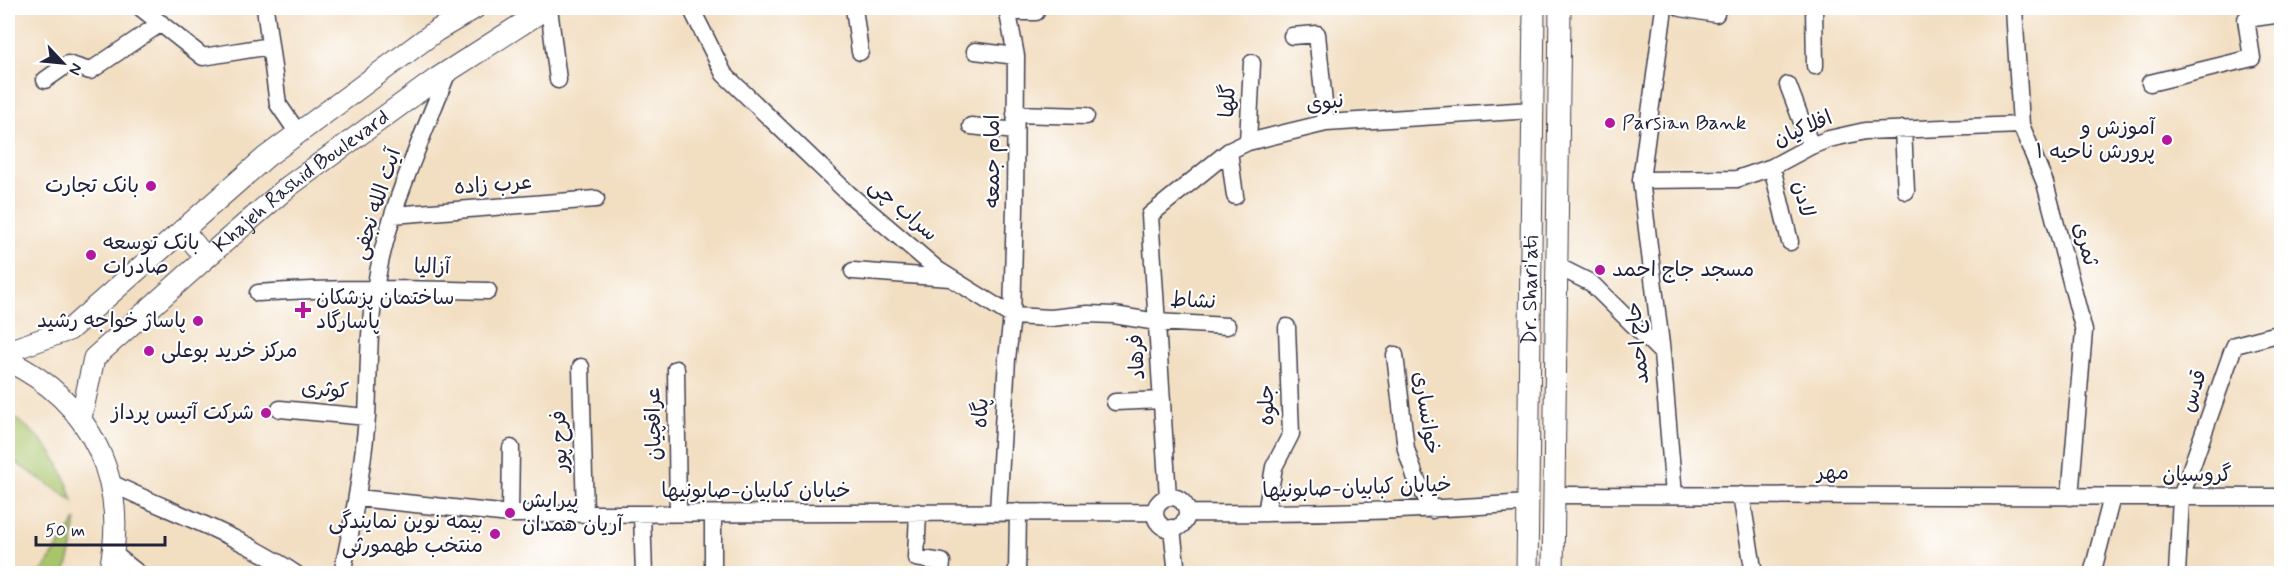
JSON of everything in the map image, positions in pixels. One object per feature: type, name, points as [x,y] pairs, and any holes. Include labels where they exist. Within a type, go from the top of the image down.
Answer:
[{"type":"main road","name":"Khajeh Rashid Boulevard","points":[[8,351],[69,330],[266,157],[436,31],[475,8]]},
{"type":"main road","name":"Khajeh Rashid Boulevard","points":[[81,418],[94,358],[289,186],[448,71],[548,8]]},
{"type":"main road","name":"Dr. Shari'ati","points":[[1527,573],[1534,8]]},
{"type":"main road","name":"Dr. Shari'ati","points":[[1553,573],[1560,8]]},
{"type":"main road","points":[[183,230],[207,258]]},
{"type":"main road","points":[[8,361],[28,370],[57,392],[81,418],[99,449],[111,483],[116,519],[112,564]]},
{"type":"street","points":[[141,8],[203,57],[270,46]]},
{"type":"street","points":[[265,8],[278,104],[298,133]]},
{"type":"street","points":[[548,8],[558,80]]},
{"type":"street","name":"سراب چی","points":[[691,8],[724,74],[849,194],[951,279],[1012,316],[1051,318],[1088,314],[1114,315],[1157,322]]},
{"type":"street","points":[[854,8],[860,51]]},
{"type":"street","name":"حاج احمد","points":[[1664,8],[1641,180],[1662,353],[1674,495]]},
{"type":"street","points":[[1681,8],[1716,14],[1717,8]]},
{"type":"street","points":[[1814,8],[1815,66]]},
{"type":"street","name":"ثمری","points":[[2014,8],[2021,125],[2045,183],[2084,332],[2070,497]]},
{"type":"street","points":[[1008,10],[1036,12]]},
{"type":"street","name":"امام جمعه","points":[[1008,10],[1016,56],[1016,208],[1012,316]]},
{"type":"street","points":[[2150,83],[2252,58],[2246,19],[2282,14]]},
{"type":"street","points":[[45,80],[69,64],[90,71],[161,23]]},
{"type":"street","points":[[1292,36],[1317,34],[1326,123]]},
{"type":"street","points":[[975,51],[1016,56]]},
{"type":"street","name":"گلها","points":[[1248,142],[1252,63]]},
{"type":"street","name":"آیت الله نجفی","points":[[342,573],[358,498],[367,417],[368,345],[375,288],[393,215],[448,71]]},
{"type":"street","points":[[1788,85],[1811,146]]},
{"type":"street","name":"نبوی","points":[[1150,215],[1229,152],[1248,142],[1326,123],[1532,110]]},
{"type":"street","points":[[1015,114],[1086,116]]},
{"type":"street","name":"افلاکیان","points":[[1641,180],[1737,179],[1772,167],[1811,146],[1845,135],[1902,129],[2021,125]]},
{"type":"street","points":[[971,126],[1015,131]]},
{"type":"street","points":[[1902,129],[1906,191]]},
{"type":"street","points":[[1229,152],[1235,196]]},
{"type":"street","name":"لادن","points":[[1772,167],[1790,242]]},
{"type":"street","name":"عرب زاده","points":[[393,215],[596,199]]},
{"type":"street","name":"فرهاد","points":[[1150,215],[1168,497]]},
{"type":"street","points":[[1557,266],[1591,283],[1662,353]]},
{"type":"street","points":[[853,271],[951,279]]},
{"type":"street","name":"آزالیا","points":[[258,293],[375,288],[488,291]]},
{"type":"street","name":"پگاه","points":[[998,512],[1007,359],[1012,316]]},
{"type":"street","name":"نشاط","points":[[1157,322],[1227,326]]},
{"type":"street","name":"جلوه","points":[[1266,513],[1274,467],[1291,434],[1287,327]]},
{"type":"street","name":"قدس","points":[[2181,497],[2235,345],[2282,333]]},
{"type":"street","name":"خوانساری","points":[[1395,356],[1406,449],[1431,510]]},
{"type":"street","name":"فرح پور","points":[[581,368],[585,514]]},
{"type":"street","name":"عراقچیان","points":[[676,369],[678,513]]},
{"type":"street","points":[[1115,402],[1162,400]]},
{"type":"street","name":"کوثری","points":[[280,409],[367,417]]},
{"type":"street","points":[[510,514],[511,448]]},
{"type":"street","points":[[111,483],[233,537],[296,573]]},
{"type":"street","name":"مهر","points":[[1554,495],[2112,497]]},
{"type":"street","points":[[1741,495],[1754,573]]},
{"type":"street","points":[[1168,497],[1183,502],[1187,513],[1181,525],[1172,528],[1161,525],[1156,519],[1155,512],[1159,502],[1168,497]]},
{"type":"street","points":[[2092,573],[2112,497]]},
{"type":"street","name":"گروسیان","points":[[2112,497],[2282,497]]},
{"type":"street","points":[[2177,573],[2181,497]]},
{"type":"street","name":"خیابان کبابیان-صابونیها","points":[[358,498],[510,514],[1155,512]]},
{"type":"street","name":"خیابان کبابیان-صابونیها","points":[[1187,513],[1431,510],[1528,503]]},
{"type":"street","points":[[1017,573],[1018,512]]},
{"type":"street","points":[[642,513],[644,573]]},
{"type":"street","points":[[918,513],[916,558],[942,562],[941,573]]},
{"type":"street","points":[[713,514],[713,573]]},
{"type":"street","points":[[1172,528],[1178,573]]},
{"type":"street","points":[[112,564],[139,573]]},
{"type":"green space","points":[[15,418],[37,436],[52,454],[64,475],[73,501],[8,457],[8,430]]},
{"type":"green space","points":[[76,520],[65,573],[41,573]]},
{"type":"place","name":"Parsian Bank","points":[[1610,123]]},
{"type":"place","name":"آموزش و پرورش ناحیه ۱","points":[[2167,140]]},
{"type":"place","name":"بانک تجارت","points":[[151,186]]},
{"type":"place","name":"بانک توسعه صادرات","points":[[91,255]]},
{"type":"place","name":"مسجد جاج احمد","points":[[1600,270]]},
{"type":"place","name":"ساختمان پزشکان پاسارگاد","points":[[303,310]]},
{"type":"place","name":"پاساژ خواجه رشید","points":[[198,321]]},
{"type":"place","name":"مرکز خرید بوعلی","points":[[149,351]]},
{"type":"place","name":"شرکت آتیس پرداز","points":[[266,413]]},
{"type":"place","name":"پیرایش آریان همدان","points":[[510,513]]},
{"type":"place","name":"بیمه نوین نمایندگی منتخب طهمورثی","points":[[495,534]]}]
